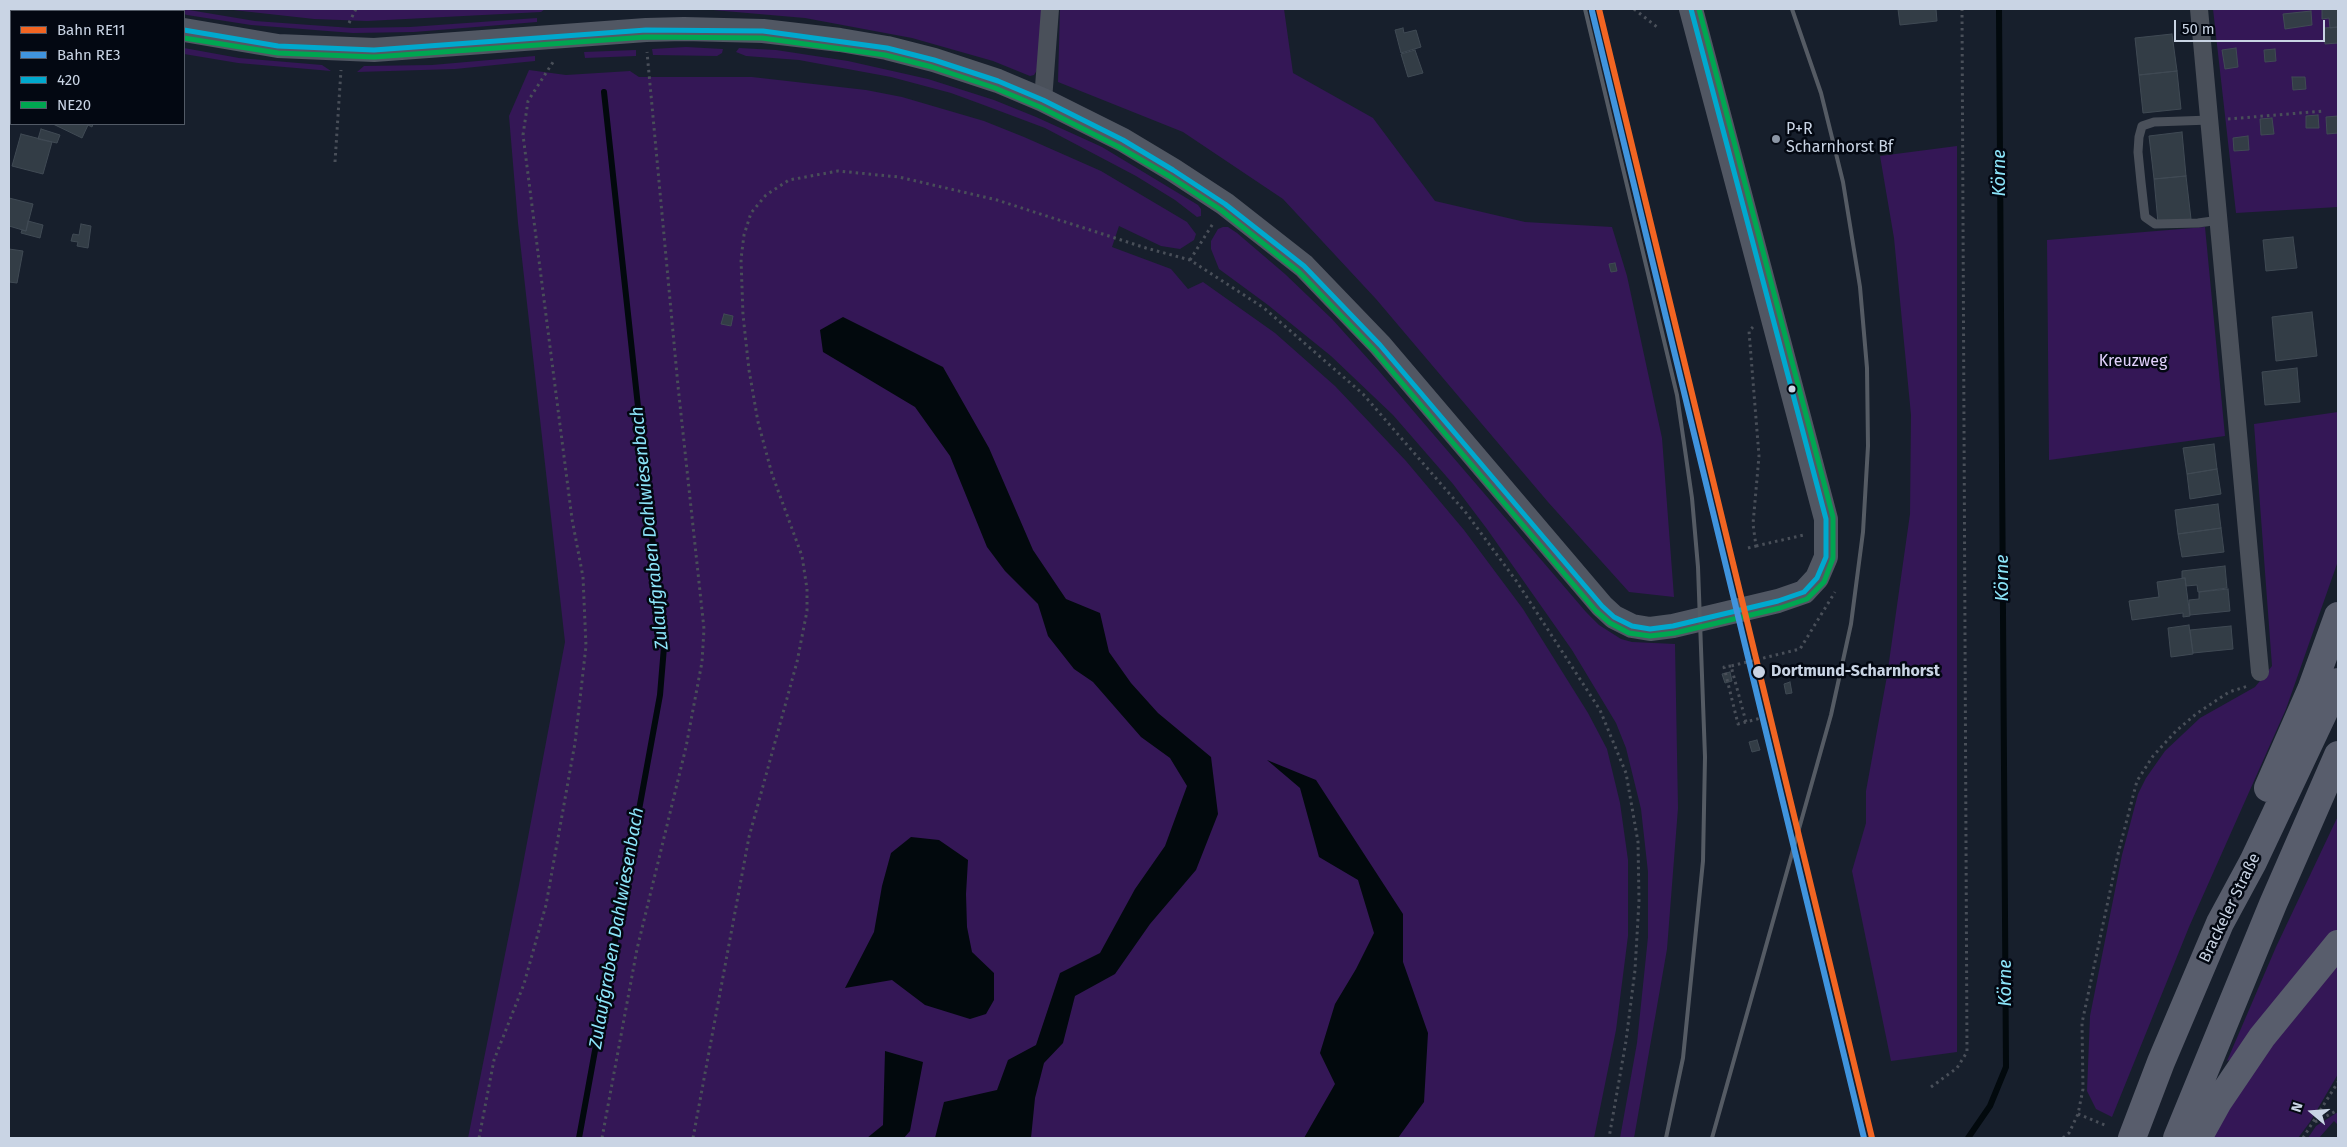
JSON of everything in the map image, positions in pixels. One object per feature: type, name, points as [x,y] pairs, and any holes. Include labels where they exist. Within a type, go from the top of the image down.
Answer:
[{"type":"highway","points":[[2220,923],[2237,857],[2311,690],[2338,616]]},
{"type":"highway","name":"Brackeler Straße","points":[[2132,1138],[2220,923],[2253,862],[2338,682]]},
{"type":"highway","points":[[2177,1138],[2272,904],[2338,755]]},
{"type":"highway","points":[[2198,1138],[2218,1102],[2262,1037],[2338,944]]},
{"type":"main road","points":[[185,30],[278,46],[342,49],[402,48],[646,30],[763,31],[840,40],[934,60],[998,81],[1043,100],[1123,140],[1226,204],[1304,266],[1380,345],[1602,606],[1614,617],[1632,626],[1650,629],[1673,626],[1778,601],[1804,592],[1817,578],[1826,557],[1827,529],[1691,9]]},
{"type":"street","points":[[1043,100],[1050,9]]},
{"type":"street","points":[[2199,9],[2220,220],[2260,672]]},
{"type":"lane","points":[[2210,120],[2154,122],[2142,126],[2138,137],[2141,182],[2145,217],[2155,224],[2198,223],[2220,220]]},
{"type":"path","points":[[349,24],[356,9]]},
{"type":"path","points":[[1634,9],[1657,27]]},
{"type":"path","points":[[1931,1087],[1957,1068],[1967,1052],[1962,9]]},
{"type":"path","points":[[602,1138],[637,949],[686,747],[702,662],[704,629],[648,77],[646,30]]},
{"type":"path","points":[[335,162],[342,49]]},
{"type":"path","points":[[479,1138],[494,1060],[524,984],[546,905],[575,743],[586,646],[583,577],[572,519],[523,135],[528,101],[558,54]]},
{"type":"path","points":[[2210,120],[2324,111]]},
{"type":"path","points":[[693,1138],[749,837],[797,662],[807,612],[807,589],[802,556],[772,474],[758,422],[749,370],[743,315],[741,259],[744,235],[751,213],[766,195],[789,180],[838,171],[899,177],[997,200],[1146,248],[1190,260],[1264,308],[1369,402],[1467,514],[1517,582],[1600,710],[1626,773],[1638,842],[1640,901],[1635,970],[1626,1041],[1610,1138]]},
{"type":"path","points":[[1190,260],[1226,204]]},
{"type":"path","points":[[1756,546],[1753,524],[1759,456],[1749,331],[1771,309]]},
{"type":"path","points":[[1748,548],[1802,535]]},
{"type":"path","points":[[1765,717],[1738,724],[1724,667],[1800,649],[1823,614]]},
{"type":"path","points":[[1731,666],[1746,722]]},
{"type":"path","points":[[2063,1138],[2069,1133],[2078,1114],[2083,1089],[2082,1023],[2118,854],[2137,781],[2153,756],[2176,731],[2196,714],[2229,692],[2255,684],[2260,672]]},
{"type":"path","points":[[2303,1138],[2315,1122],[2338,1082]]},
{"type":"path","points":[[2315,1122],[2338,1110]]},
{"type":"path","points":[[2078,1114],[2107,1126]]},
{"type":"green space","points":[[159,9],[183,9],[255,21],[352,28],[410,27],[537,18],[537,22],[414,32],[353,33],[251,25],[187,15],[185,14],[185,10]]},
{"type":"green space","points":[[224,9],[545,9],[541,12],[367,21],[314,19]]},
{"type":"green space","points":[[651,9],[1042,9],[1039,67],[1034,75],[1030,76],[993,61],[912,38],[805,18],[713,10]]},
{"type":"green space","points":[[1060,9],[1284,9],[1293,73],[1373,118],[1435,201],[1525,222],[1612,227],[1627,276],[1662,438],[1674,597],[1629,592],[1548,502],[1376,299],[1283,199],[1183,132],[1058,82]]},
{"type":"green space","points":[[2213,9],[2338,9],[2338,207],[2236,213]]},
{"type":"green space","points":[[686,47],[723,49],[722,53],[717,56],[653,55],[652,49]]},
{"type":"green space","points":[[185,48],[239,58],[322,65],[331,71],[238,63],[185,54]]},
{"type":"green space","points":[[739,48],[776,50],[848,61],[928,79],[994,100],[1102,147],[1198,205],[1201,209],[1201,216],[1197,217],[1175,200],[1136,176],[1045,128],[951,93],[891,77],[799,60],[746,56],[736,52]]},
{"type":"green space","points":[[636,50],[636,56],[585,58],[584,52]]},
{"type":"green space","points":[[535,56],[535,61],[455,69],[357,72],[364,66],[432,65]]},
{"type":"green space","points":[[529,70],[566,75],[630,71],[639,77],[752,77],[866,90],[902,97],[984,121],[1024,137],[1101,171],[1187,222],[1196,234],[1194,240],[1180,249],[1161,246],[1119,226],[1112,247],[1171,269],[1188,289],[1203,282],[1275,333],[1335,386],[1406,461],[1464,530],[1523,609],[1588,713],[1607,749],[1620,803],[1628,860],[1628,936],[1616,1030],[1594,1138],[468,1138],[565,642],[518,223],[509,116]]},
{"type":"green space","points":[[1957,146],[1957,1052],[1891,1061],[1852,871],[1866,823],[1866,791],[1887,676],[1910,514],[1911,415],[1894,238],[1880,156]]},
{"type":"green space","points":[[1228,227],[1237,233],[1285,274],[1332,319],[1599,625],[1621,639],[1632,642],[1675,644],[1678,808],[1667,949],[1634,1138],[1620,1138],[1637,1043],[1648,937],[1648,872],[1641,809],[1626,748],[1616,723],[1572,650],[1487,529],[1453,484],[1393,415],[1331,356],[1268,305],[1219,269],[1211,249],[1211,241],[1218,229]]},
{"type":"green space","name":"Kreuzweg","points":[[2205,227],[2225,436],[2049,460],[2047,240]]},
{"type":"green space","points":[[2338,412],[2338,561],[2286,709],[2189,927],[2112,1117],[2096,1109],[2087,1091],[2090,1016],[2122,855],[2138,794],[2146,778],[2165,751],[2200,718],[2255,687],[2272,666],[2254,424]]},
{"type":"green space","points":[[2338,816],[2338,929],[2232,1059],[2227,1061],[2276,947]]},
{"type":"green space","points":[[2338,960],[2338,1074],[2310,1122],[2298,1138],[2210,1138],[2236,1092]]},
{"type":"green space","points":[[2338,1112],[2338,1125],[2334,1121],[2319,1138],[2308,1138],[2316,1126]]},
{"type":"shaded area","points":[[843,317],[943,367],[989,448],[1033,550],[1066,599],[1100,613],[1109,652],[1131,683],[1158,713],[1211,757],[1218,814],[1196,870],[1150,924],[1115,974],[1075,996],[1063,1043],[1044,1063],[1035,1098],[1031,1138],[935,1138],[944,1102],[997,1090],[1008,1060],[1036,1045],[1060,973],[1100,953],[1135,889],[1165,846],[1187,786],[1170,758],[1141,737],[1093,682],[1074,669],[1048,636],[1038,604],[1005,571],[987,547],[950,456],[915,407],[823,352],[820,330]]},
{"type":"shaded area","points":[[1267,760],[1316,780],[1403,914],[1403,962],[1428,1033],[1424,1102],[1398,1138],[1304,1138],[1335,1084],[1320,1053],[1335,1004],[1356,969],[1374,933],[1358,880],[1319,857],[1300,788]]},
{"type":"shaded area","points":[[911,837],[939,840],[968,860],[967,927],[972,952],[994,973],[994,1000],[986,1014],[970,1019],[925,1005],[892,980],[845,988],[874,932],[882,886],[891,853]]},
{"type":"shaded area","points":[[885,1051],[923,1062],[910,1131],[904,1138],[867,1138],[883,1125]]},
{"type":"building","points":[[1898,9],[1936,9],[1937,21],[1900,25]]},
{"type":"building","points":[[2322,9],[2338,9],[2338,27],[2330,28],[2329,18],[2322,19]]},
{"type":"building","points":[[2311,11],[2312,25],[2285,29],[2283,14]]},
{"type":"building","points":[[2338,27],[2338,43],[2325,44],[2324,28]]},
{"type":"building","points":[[1403,28],[1404,33],[1416,30],[1421,47],[1401,53],[1395,30]]},
{"type":"building","points":[[2172,34],[2177,71],[2139,75],[2135,38]]},
{"type":"building","points":[[2236,48],[2238,67],[2225,69],[2222,50]]},
{"type":"building","points":[[2275,49],[2276,61],[2265,62],[2264,50]]},
{"type":"building","points":[[1415,50],[1423,73],[1408,77],[1401,54]]},
{"type":"building","points":[[2177,71],[2181,109],[2143,113],[2139,75]]},
{"type":"building","points":[[2292,77],[2305,77],[2306,89],[2293,90]]},
{"type":"building","points":[[2318,115],[2319,128],[2306,128],[2306,116]]},
{"type":"building","points":[[2338,116],[2338,133],[2327,134],[2326,117]]},
{"type":"building","points":[[2272,118],[2274,134],[2261,135],[2260,119]]},
{"type":"building","points":[[55,125],[88,125],[82,138]]},
{"type":"building","points":[[41,129],[60,135],[57,143],[38,139]]},
{"type":"building","points":[[2182,132],[2186,176],[2154,179],[2149,136]]},
{"type":"building","points":[[21,134],[52,142],[43,174],[12,166]]},
{"type":"building","points":[[2248,136],[2249,150],[2234,151],[2233,138]]},
{"type":"building","points":[[2186,176],[2191,219],[2158,223],[2154,179]]},
{"type":"building","points":[[9,198],[33,204],[26,231],[9,226]]},
{"type":"building","points":[[28,221],[43,225],[40,238],[21,233],[22,230],[26,231]]},
{"type":"building","points":[[81,224],[91,226],[88,248],[77,246],[78,242],[71,241],[73,234],[79,235]]},
{"type":"building","points":[[2293,237],[2297,268],[2266,271],[2263,240]]},
{"type":"building","points":[[9,249],[23,251],[17,283],[9,282]]},
{"type":"building","points":[[1615,263],[1617,271],[1611,272],[1609,264]]},
{"type":"building","points":[[2312,312],[2317,356],[2276,361],[2272,317]]},
{"type":"building","points":[[724,314],[733,316],[731,326],[721,324]]},
{"type":"building","points":[[2297,368],[2300,402],[2265,405],[2262,372]]},
{"type":"building","points":[[2214,444],[2217,469],[2187,474],[2183,448]]},
{"type":"building","points":[[2217,469],[2221,494],[2190,499],[2187,474]]},
{"type":"building","points":[[2218,504],[2221,528],[2178,534],[2175,510]]},
{"type":"building","points":[[2221,528],[2224,552],[2182,557],[2178,534]]},
{"type":"building","points":[[2225,566],[2227,588],[2198,592],[2197,585],[2186,586],[2185,578],[2182,578],[2182,571]]},
{"type":"building","points":[[2185,578],[2190,616],[2183,617],[2183,613],[2132,620],[2129,601],[2159,597],[2157,582]]},
{"type":"building","points":[[2228,589],[2230,611],[2190,615],[2189,600],[2199,599],[2199,592]]},
{"type":"building","points":[[2189,625],[2193,654],[2171,657],[2168,628]]},
{"type":"building","points":[[2231,626],[2233,649],[2193,653],[2190,630]]},
{"type":"building","points":[[1730,672],[1732,681],[1725,683],[1722,674]]},
{"type":"building","points":[[1790,682],[1792,693],[1786,694],[1784,684]]},
{"type":"building","points":[[1757,740],[1760,750],[1752,752],[1749,742]]},
{"type":"waterway","name":"Körne","points":[[1968,1138],[1990,1106],[2006,1067],[1999,9]]},
{"type":"waterway","name":"Zulaufgraben Dahlwiesenbach","points":[[579,1138],[660,695],[664,647],[604,92]]},
{"type":"railway","points":[[1585,9],[1677,395],[1692,498],[1698,567],[1705,757],[1703,861],[1683,1058],[1666,1138]]},
{"type":"railway","points":[[1712,1138],[1831,715],[1851,624],[1863,532],[1868,446],[1867,368],[1860,287],[1843,182],[1821,93],[1792,9]]},
{"type":"rail line","name":"RE11","points":[[1599,9],[1872,1138]]},
{"type":"rail line","name":"RE3","points":[[1592,11],[1864,1138]]},
{"type":"transit line","name":"420","points":[[185,30],[278,46],[374,50],[646,30],[763,31],[887,48],[934,60],[998,81],[1043,100],[1123,140],[1173,170],[1225,204],[1304,266],[1380,345],[1602,606],[1614,617],[1632,626],[1650,629],[1673,626],[1778,601],[1804,592],[1817,578],[1826,557],[1826,519],[1691,9]]},
{"type":"transit line","name":"NE20","points":[[185,38],[278,53],[374,57],[646,37],[762,38],[885,55],[932,67],[995,88],[1040,107],[1119,147],[1169,176],[1221,210],[1299,272],[1374,350],[1596,611],[1610,623],[1629,633],[1650,636],[1675,633],[1780,608],[1807,599],[1824,582],[1833,558],[1833,517],[1699,9]]},
{"type":"place","name":"P+R Scharnhorst Bf","points":[[1776,139]]},
{"type":"place","name":"Dortmund-Scharnhorst","points":[[1759,672]]}]
